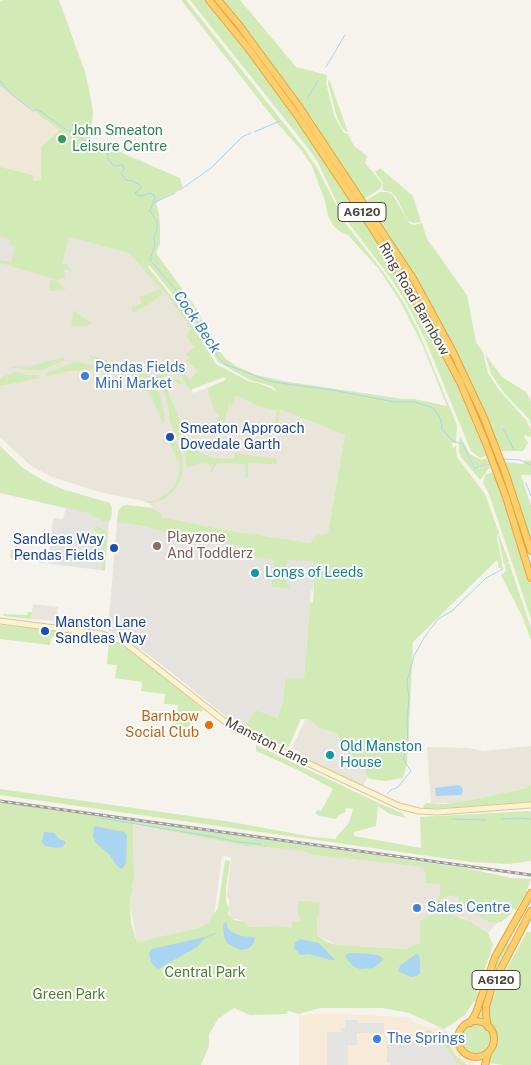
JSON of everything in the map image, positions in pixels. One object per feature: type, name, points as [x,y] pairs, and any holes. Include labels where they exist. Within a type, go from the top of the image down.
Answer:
[{"type":"highway","name":"Ring Road Barnbow","points":[[209,0],[248,48],[299,118],[398,269],[460,382],[488,440]]},
{"type":"highway","name":"Ring Road Barnbow","points":[[218,0],[239,25],[304,113],[414,280],[453,352],[531,551]]},
{"type":"highway","name":"Ring Road Barnbow","points":[[502,476],[531,578]]},
{"type":"highway","name":"A6120","points":[[470,1023],[476,1013],[495,957],[531,892]]},
{"type":"highway","name":"A6120","points":[[488,1026],[486,1006],[494,984],[531,911]]},
{"type":"highway","points":[[475,1065],[470,1056],[461,1049],[458,1038],[461,1030],[470,1023],[480,1022],[488,1026],[494,1040],[485,1065]]},
{"type":"highway","points":[[470,1056],[479,1057],[488,1053]]},
{"type":"street","name":"Manston Lane","points":[[0,621],[102,634],[124,642],[229,725],[252,738],[399,806],[418,811],[437,812],[531,806]]},
{"type":"shaded area","points":[[0,82],[61,130],[41,147],[41,180],[0,236]]},
{"type":"shaded area","points":[[0,237],[9,239],[11,245],[15,246],[11,263],[0,260]]},
{"type":"shaded area","points":[[69,237],[130,253],[169,298],[191,329],[194,347],[187,361],[197,371],[189,381],[193,393],[207,388],[214,410],[229,404],[238,396],[260,407],[282,410],[345,435],[328,534],[311,543],[226,530],[160,517],[161,515],[149,502],[103,493],[52,477],[31,466],[0,437],[0,263],[57,279]]},
{"type":"shaded area","points":[[66,507],[88,513],[103,522],[109,521],[107,533],[98,526],[94,527],[93,531],[102,535],[101,570],[48,564],[53,518],[63,519]]},
{"type":"shaded area","points":[[117,523],[314,548],[304,678],[285,679],[283,702],[277,718],[256,710],[244,728],[230,720],[135,645],[108,630]]},
{"type":"shaded area","points":[[287,560],[315,562],[313,591],[307,591],[306,594],[301,593],[297,600],[236,595],[236,588],[273,591],[273,587],[290,589],[285,579]]},
{"type":"shaded area","points":[[124,590],[132,590],[131,619],[125,618],[125,614],[122,614],[121,618],[118,618],[118,627],[110,626],[113,600],[123,600]]},
{"type":"shaded area","points":[[33,604],[58,607],[57,621],[31,619]]},
{"type":"shaded area","points":[[305,720],[311,720],[319,728],[336,733],[353,762],[369,774],[362,788],[301,757],[299,752],[292,748]]},
{"type":"shaded area","points":[[531,746],[531,785],[527,788],[456,803],[431,803],[427,747],[468,748],[484,751]]},
{"type":"shaded area","points":[[133,824],[247,846],[302,851],[314,855],[423,867],[512,907],[488,933],[461,917],[434,913],[420,921],[420,943],[409,949],[337,945],[317,935],[292,929],[276,926],[247,927],[241,920],[231,918],[229,898],[227,897],[231,857],[222,856],[214,916],[208,923],[198,928],[137,942],[130,902],[134,878]]},
{"type":"shaded area","name":"The Springs","points":[[299,1014],[302,1017],[307,1014],[341,1014],[411,1018],[414,1022],[434,1029],[437,1026],[444,1029],[459,1043],[461,1049],[470,1056],[475,1065],[299,1065]]},
{"type":"shaded area","points":[[345,1020],[358,1020],[359,1023],[384,1023],[384,1033],[357,1033],[357,1045],[348,1045],[348,1065],[327,1065],[327,1032],[341,1032],[341,1028],[345,1028]]},
{"type":"shaded area","points":[[426,1033],[440,1041],[439,1043],[443,1044],[457,1061],[455,1063],[460,1065],[390,1065],[390,1063],[387,1063],[387,1053],[391,1053],[387,1052],[387,1045],[395,1045],[395,1042],[419,1042],[419,1046],[422,1046],[423,1041],[421,1039],[424,1038]]},
{"type":"green space","points":[[4,0],[59,0],[85,72],[90,94],[93,112],[90,139],[180,178],[183,189],[162,198],[156,203],[159,214],[160,243],[156,253],[196,308],[218,349],[226,359],[256,375],[289,382],[414,399],[447,406],[422,344],[401,303],[378,268],[348,235],[339,231],[333,225],[328,216],[325,201],[312,166],[181,0],[186,0],[305,150],[316,166],[346,224],[384,273],[404,303],[417,328],[457,425],[456,443],[452,443],[453,449],[456,445],[457,457],[485,494],[499,533],[497,537],[503,569],[499,568],[497,560],[413,642],[407,764],[403,778],[386,781],[369,779],[365,771],[353,762],[336,733],[319,728],[311,720],[301,719],[288,748],[244,728],[256,710],[277,718],[283,702],[285,679],[304,678],[310,602],[313,603],[315,562],[287,560],[290,589],[272,587],[274,559],[242,556],[243,546],[190,537],[143,526],[117,523],[118,511],[122,506],[127,505],[153,508],[162,515],[161,517],[226,530],[311,543],[315,536],[328,533],[345,435],[282,410],[280,410],[277,431],[273,431],[277,410],[260,407],[238,396],[232,405],[229,404],[224,423],[216,422],[219,415],[214,410],[207,388],[226,380],[224,377],[190,390],[182,377],[176,374],[168,374],[157,382],[133,377],[130,373],[131,369],[152,376],[178,371],[190,380],[197,371],[186,360],[189,358],[186,354],[194,347],[186,336],[191,329],[169,298],[129,253],[69,237],[62,264],[67,264],[72,272],[64,269],[65,278],[58,280],[0,263],[0,167],[33,175],[34,181],[41,180],[41,147],[60,130],[0,86],[0,2]],"holes":[[[149,265],[189,314],[218,362],[250,380],[272,386],[278,393],[271,388],[250,382],[216,364],[187,316],[148,267]]]},
{"type":"green space","points":[[190,0],[207,0],[288,107],[355,205],[344,212],[341,211],[317,161],[308,148]]},
{"type":"green space","points":[[221,0],[240,0],[296,67],[327,75],[326,83],[334,115],[354,146],[367,156],[365,163],[381,182],[380,189],[364,199],[310,115],[306,113]]},
{"type":"green space","points":[[329,79],[348,132],[341,126],[336,114],[328,83]]},
{"type":"green space","points":[[380,168],[413,196],[421,222],[413,223],[408,221],[396,197],[391,192],[382,190],[383,183],[375,172]]},
{"type":"green space","points":[[380,192],[387,192],[393,195],[409,223],[414,225],[422,223],[427,239],[467,295],[476,342],[483,352],[488,373],[499,390],[526,420],[531,430],[531,437],[525,435],[524,437],[528,443],[523,451],[500,451],[459,361],[455,348],[451,345],[365,201]]},
{"type":"green space","points":[[356,208],[426,321],[460,389],[486,456],[480,458],[471,451],[425,339],[406,302],[392,280],[344,217],[345,214]]},
{"type":"green space","points":[[51,279],[57,281],[66,290],[49,291]]},
{"type":"green space","points":[[160,289],[163,294],[148,305],[133,312],[131,307],[142,303],[139,297]]},
{"type":"green space","points":[[74,310],[92,323],[85,326],[71,326]]},
{"type":"green space","points":[[485,354],[502,377],[526,392],[531,401],[531,425],[529,419],[504,393],[491,374]]},
{"type":"green space","points":[[90,355],[127,367],[120,372],[105,366],[106,363],[89,357]]},
{"type":"green space","points":[[64,357],[64,360],[42,370],[9,367],[31,366]]},
{"type":"green space","points":[[75,362],[93,365],[95,370],[69,371],[45,377],[48,372]]},
{"type":"green space","points":[[16,372],[38,375],[40,378],[0,386],[0,379]]},
{"type":"green space","points":[[174,378],[180,380],[183,386],[177,382],[169,382],[168,392],[184,430],[192,443],[194,441],[196,443],[194,446],[199,452],[212,458],[233,459],[235,453],[276,459],[277,464],[248,463],[248,478],[246,478],[245,464],[219,463],[212,473],[211,467],[208,464],[202,463],[187,467],[185,454],[171,425],[166,396],[163,390],[164,383]]},
{"type":"green space","points":[[138,384],[151,386],[160,394],[165,419],[163,423],[150,394]]},
{"type":"green space","points":[[165,432],[170,433],[180,450],[183,461],[182,475],[176,488],[165,499],[150,503],[143,502],[156,500],[164,495],[171,490],[178,479],[180,466]]},
{"type":"green space","points":[[460,436],[470,454],[481,460],[486,458],[489,464],[475,466],[463,445],[459,443]]},
{"type":"green space","points":[[459,444],[463,446],[475,468],[489,465],[490,467],[480,480],[461,457]]},
{"type":"green space","points":[[0,446],[23,468],[44,481],[62,489],[110,503],[112,509],[111,519],[108,522],[103,522],[87,513],[0,493]]},
{"type":"green space","points":[[526,460],[531,461],[531,475],[521,475],[531,506],[531,544],[505,462],[523,464]]},
{"type":"green space","points":[[492,472],[495,479],[497,479],[531,584],[531,619],[489,494],[483,483],[485,475]]},
{"type":"green space","points":[[98,526],[108,532],[105,571],[101,570],[102,535],[93,531],[94,527]]},
{"type":"green space","points":[[498,536],[509,562],[504,565]]},
{"type":"green space","points":[[11,550],[46,554],[45,563],[10,558]]},
{"type":"green space","points":[[509,563],[531,628],[531,640],[523,618],[501,575],[506,571],[505,565]]},
{"type":"green space","points":[[28,612],[32,612],[31,619],[4,616],[3,614],[27,615]]},
{"type":"green space","points":[[0,625],[96,635],[116,642],[141,658],[172,682],[203,710],[181,735],[174,734],[178,705],[164,704],[165,694],[141,691],[142,682],[115,678],[117,665],[107,664],[109,645],[51,637],[50,645],[0,639]]},
{"type":"green space","points":[[256,745],[402,813],[406,818],[390,814],[378,806],[376,826],[354,832],[354,836],[421,848],[420,817],[529,811],[531,812],[531,861],[509,864],[471,862],[0,795],[0,789],[232,822],[313,837],[336,839],[349,823],[353,809],[346,808],[346,812],[339,815],[336,819],[320,816],[315,813],[318,810],[321,811],[333,789],[298,770],[256,751]]},
{"type":"green space","points":[[531,785],[531,802],[443,808],[425,808],[423,806],[426,803],[445,804],[466,801],[527,788]]},
{"type":"green space","points":[[0,802],[466,868],[511,878],[531,879],[526,893],[516,910],[514,908],[509,916],[501,922],[492,923],[465,909],[442,906],[445,902],[458,904],[459,897],[450,895],[440,900],[438,905],[435,904],[440,895],[440,884],[425,883],[426,875],[423,867],[314,855],[302,851],[247,846],[133,824],[134,878],[130,902],[131,923],[137,942],[198,928],[208,923],[218,908],[225,860],[230,861],[226,889],[228,914],[234,920],[245,922],[248,927],[276,926],[292,928],[292,922],[301,921],[301,917],[298,916],[298,901],[320,902],[319,914],[317,916],[317,935],[327,942],[337,945],[406,949],[420,943],[420,921],[433,913],[451,914],[471,922],[488,933],[493,945],[477,992],[485,994],[506,942],[510,944],[494,974],[487,993],[487,995],[494,997],[500,981],[527,932],[531,932],[531,1065],[487,1063],[496,1044],[496,1036],[484,1004],[482,1017],[478,1017],[482,1003],[474,1001],[464,1016],[444,1029],[409,1013],[382,1008],[320,1008],[299,1014],[288,1011],[287,1014],[250,1015],[234,1008],[218,1019],[209,1034],[209,1046],[201,1065],[0,1065]]},
{"type":"green space","points":[[476,1024],[487,1028],[491,1039],[487,1050],[476,1054],[465,1050],[461,1039],[465,1028]]},
{"type":"green space","points":[[428,1030],[444,1037],[455,1055],[467,1065],[460,1065],[458,1063],[457,1065],[443,1044],[439,1043],[440,1041],[422,1034]]},
{"type":"water","points":[[459,785],[463,789],[460,795],[436,796],[435,788]]},
{"type":"water","points":[[94,826],[124,832],[127,836],[126,863],[122,869],[96,843],[93,837]]},
{"type":"water","points":[[44,832],[54,833],[59,839],[65,841],[65,844],[57,848],[45,846],[42,842]]},
{"type":"water","points":[[226,922],[228,929],[232,932],[241,936],[253,937],[255,939],[252,946],[240,950],[228,944],[224,937],[223,925]]},
{"type":"water","points":[[205,937],[197,947],[158,969],[152,964],[149,954],[151,949]]},
{"type":"water","points":[[300,939],[319,943],[335,960],[309,954],[301,955],[294,948],[295,943]]},
{"type":"water","points":[[349,953],[378,955],[384,959],[374,968],[360,969],[353,966],[346,958],[345,956]]},
{"type":"water","points":[[416,954],[419,956],[420,961],[420,973],[417,976],[411,977],[398,971],[400,966]]},
{"type":"waterway","points":[[326,67],[345,35]]},
{"type":"waterway","name":"Cock Beck","points":[[0,81],[10,93],[33,111],[37,109],[68,131],[76,131],[82,139],[104,151],[107,150],[108,158],[114,166],[123,165],[124,169],[121,174],[126,180],[140,185],[142,188],[135,193],[137,195],[141,196],[150,193],[154,195],[150,211],[157,221],[157,229],[154,237],[155,245],[150,260],[176,290],[193,314],[218,357],[225,364],[269,381],[395,402],[415,402],[431,407],[441,420],[442,429],[452,440],[463,445],[475,468],[490,464]]},
{"type":"waterway","points":[[307,99],[318,81]]},
{"type":"waterway","points":[[254,132],[280,121]]},
{"type":"waterway","points":[[183,188],[211,168],[242,137],[251,133]]},
{"type":"waterway","points":[[153,203],[175,193]]},
{"type":"waterway","points":[[503,429],[514,450]]},
{"type":"waterway","name":"Cock Beck","points":[[503,459],[520,460],[531,465]]},
{"type":"waterway","points":[[526,483],[531,496]]},
{"type":"waterway","points":[[387,794],[398,787],[411,771],[403,759],[408,743],[409,698],[407,681],[414,656],[438,619],[452,611],[486,578],[503,569]]},
{"type":"waterway","points":[[101,818],[237,842],[261,844]]},
{"type":"waterway","points":[[453,819],[486,820]]},
{"type":"waterway","points":[[502,819],[531,819]]},
{"type":"waterway","points":[[204,938],[216,933]]},
{"type":"railway","points":[[0,801],[531,875]]},
{"type":"place","name":"John Smeaton Leisure Centre","points":[[62,139]]},
{"type":"place","name":"Pendas Fields Mini Market","points":[[85,376]]},
{"type":"place","name":"Smeaton Approach Dovedale Garth","points":[[170,437]]},
{"type":"place","name":"Playzone And Toddlerz","points":[[157,546]]},
{"type":"place","name":"Sandleas Way Pendas Fields","points":[[114,548]]},
{"type":"place","name":"Longs of Leeds","points":[[255,573]]},
{"type":"place","name":"Manston Lane Sandleas Way","points":[[45,631]]},
{"type":"place","name":"Barnbow Social Club","points":[[209,725]]},
{"type":"place","name":"Old Manston House","points":[[330,755]]},
{"type":"place","name":"Sales Centre","points":[[417,908]]},
{"type":"place","name":"The Springs","points":[[377,1039]]},
{"type":"park label","name":"Central Park","points":[[205,973]]},
{"type":"park label","name":"Green Park","points":[[69,995]]}]
